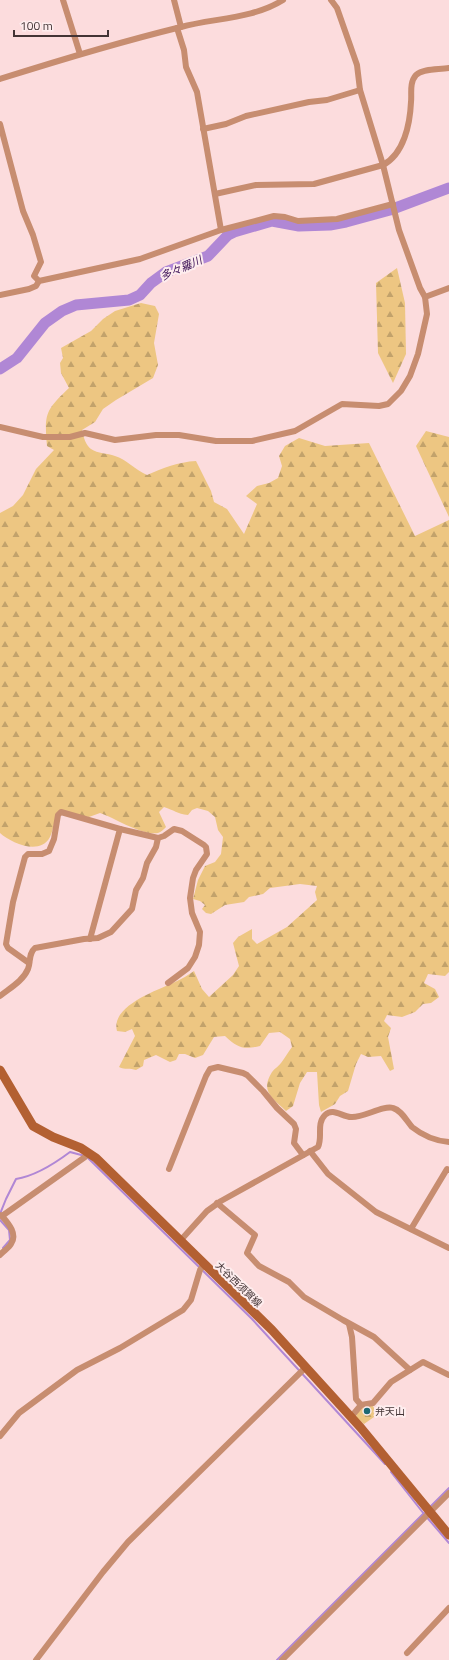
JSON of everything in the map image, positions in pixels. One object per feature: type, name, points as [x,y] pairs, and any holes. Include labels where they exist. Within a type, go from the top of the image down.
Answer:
[{"type":"main road","name":"大谷西須賀線","points":[[0,1070],[33,1126],[53,1137],[88,1152],[272,1330],[351,1417],[449,1535]]},
{"type":"street","points":[[63,0],[80,54]]},
{"type":"street","points":[[174,0],[186,66],[197,92],[221,230]]},
{"type":"street","points":[[0,78],[179,27],[247,14],[273,6],[283,0]]},
{"type":"street","points":[[0,427],[43,437],[70,437],[85,434],[115,440],[156,435],[179,435],[216,441],[242,442],[295,431],[342,404],[379,406],[388,404],[402,391],[410,376],[425,326],[427,314],[425,297],[420,288],[399,230],[383,165],[360,90],[357,65],[337,8],[331,0]]},
{"type":"street","points":[[215,194],[256,185],[314,184],[383,165],[388,162],[405,139],[411,102],[411,88],[416,76],[421,72],[449,68]]},
{"type":"street","points":[[203,129],[226,124],[246,116],[310,102],[327,100],[360,90]]},
{"type":"street","points":[[0,124],[23,211],[33,235],[41,262],[34,276],[38,281]]},
{"type":"street","points":[[38,281],[140,259],[221,230],[274,216],[285,216],[298,221],[337,219],[394,207]]},
{"type":"street","points":[[0,295],[30,289],[36,286],[38,281]]},
{"type":"street","points":[[425,297],[449,288]]},
{"type":"street","points":[[29,962],[8,948],[6,944],[12,902],[25,857],[28,854],[42,854],[49,851],[54,839],[58,815],[61,812],[158,838],[164,836],[171,830],[177,829],[204,845],[207,850],[206,857],[196,870],[193,878],[190,898],[192,913],[200,932],[199,945],[195,958],[188,968],[168,983]]},
{"type":"street","points":[[90,939],[120,829]]},
{"type":"street","points":[[0,996],[21,980],[28,969],[30,954],[35,948],[84,939],[98,938],[109,934],[132,909],[136,890],[143,878],[147,863],[156,847],[158,838]]},
{"type":"street","points":[[169,1169],[206,1076],[210,1069],[218,1067],[243,1073],[263,1091],[277,1108],[294,1124],[296,1129],[294,1143],[303,1155]]},
{"type":"street","points":[[180,1241],[207,1211],[217,1204],[318,1147],[320,1142],[320,1124],[324,1116],[329,1112],[335,1112],[350,1117],[359,1117],[390,1107],[397,1109],[413,1127],[421,1133],[431,1138],[449,1142]]},
{"type":"street","points":[[310,1151],[328,1174],[376,1212],[449,1248]]},
{"type":"street","points":[[0,1255],[12,1244],[13,1238],[13,1231],[1,1216],[85,1157],[88,1152]]},
{"type":"street","points":[[411,1229],[448,1167]]},
{"type":"street","points":[[217,1204],[255,1235],[247,1253],[259,1266],[289,1282],[304,1297],[374,1337],[410,1370]]},
{"type":"street","points":[[0,1436],[19,1413],[77,1370],[120,1348],[182,1310],[191,1300],[200,1270],[204,1264]]},
{"type":"street","points":[[349,1324],[356,1398],[361,1405]]},
{"type":"street","points":[[351,1417],[361,1405],[373,1403],[391,1382],[423,1362],[449,1375]]},
{"type":"street","points":[[36,1660],[103,1572],[128,1542],[306,1367]]},
{"type":"street","points":[[282,1660],[428,1511],[449,1493]]},
{"type":"street","points":[[407,1653],[449,1608]]},
{"type":"green space","points":[[397,268],[405,303],[406,354],[393,383],[378,353],[376,283]]},
{"type":"green space","points":[[141,303],[155,306],[159,314],[154,343],[158,365],[153,378],[103,409],[95,422],[82,430],[89,448],[97,452],[119,457],[147,475],[171,466],[196,461],[211,491],[214,502],[227,509],[244,534],[257,504],[246,496],[257,486],[269,483],[278,478],[282,466],[279,456],[285,446],[299,438],[325,446],[369,443],[415,536],[449,520],[449,972],[445,976],[428,974],[424,983],[435,989],[439,997],[431,1003],[423,1004],[415,1012],[402,1017],[387,1015],[384,1021],[391,1028],[388,1037],[394,1069],[390,1071],[381,1056],[368,1057],[361,1054],[356,1064],[348,1091],[340,1096],[335,1104],[321,1112],[319,1105],[317,1072],[307,1072],[300,1083],[293,1106],[286,1111],[269,1094],[267,1084],[272,1072],[280,1064],[292,1047],[290,1039],[280,1032],[269,1033],[260,1046],[249,1048],[237,1045],[225,1036],[214,1037],[203,1055],[195,1058],[185,1054],[179,1054],[176,1060],[170,1062],[156,1055],[144,1060],[143,1066],[136,1070],[119,1067],[135,1036],[132,1029],[125,1032],[117,1031],[117,1022],[121,1014],[128,1007],[147,994],[180,980],[194,971],[202,989],[209,997],[233,975],[239,966],[233,943],[238,937],[252,929],[252,939],[257,944],[287,927],[317,900],[315,892],[317,886],[300,884],[270,888],[263,894],[249,897],[244,902],[225,905],[211,914],[206,913],[202,909],[205,905],[200,901],[193,899],[198,880],[205,866],[215,862],[221,854],[223,837],[218,830],[215,817],[208,811],[197,808],[192,810],[188,815],[178,813],[164,807],[159,812],[166,827],[158,833],[144,832],[100,813],[89,817],[59,813],[50,837],[40,846],[33,847],[18,844],[0,833],[0,513],[13,506],[23,495],[36,469],[54,450],[47,446],[46,426],[48,413],[55,402],[69,388],[61,373],[60,363],[63,358],[61,348],[91,331],[103,319],[115,311]]},
{"type":"green space","points":[[426,431],[449,437],[449,517],[416,446]]},
{"type":"green space","points":[[372,1404],[375,1410],[374,1417],[364,1424],[356,1417],[358,1411],[366,1405]]},
{"type":"waterway","name":"多々羅川","points":[[0,369],[17,358],[45,323],[62,311],[76,305],[129,300],[140,295],[151,283],[166,272],[208,256],[228,235],[234,232],[272,221],[299,226],[330,225],[346,222],[390,210],[449,188]]},
{"type":"waterway","points":[[0,1214],[16,1179],[44,1169],[70,1152],[85,1156]]},
{"type":"waterway","points":[[88,1158],[252,1319],[385,1464]]},
{"type":"waterway","points":[[0,1220],[9,1230],[10,1240],[3,1248]]},
{"type":"waterway","points":[[391,1472],[449,1543]]},
{"type":"waterway","points":[[430,1507],[449,1488]]},
{"type":"waterway","points":[[277,1660],[424,1513]]},
{"type":"place","name":"弁天山","points":[[367,1411]]}]
